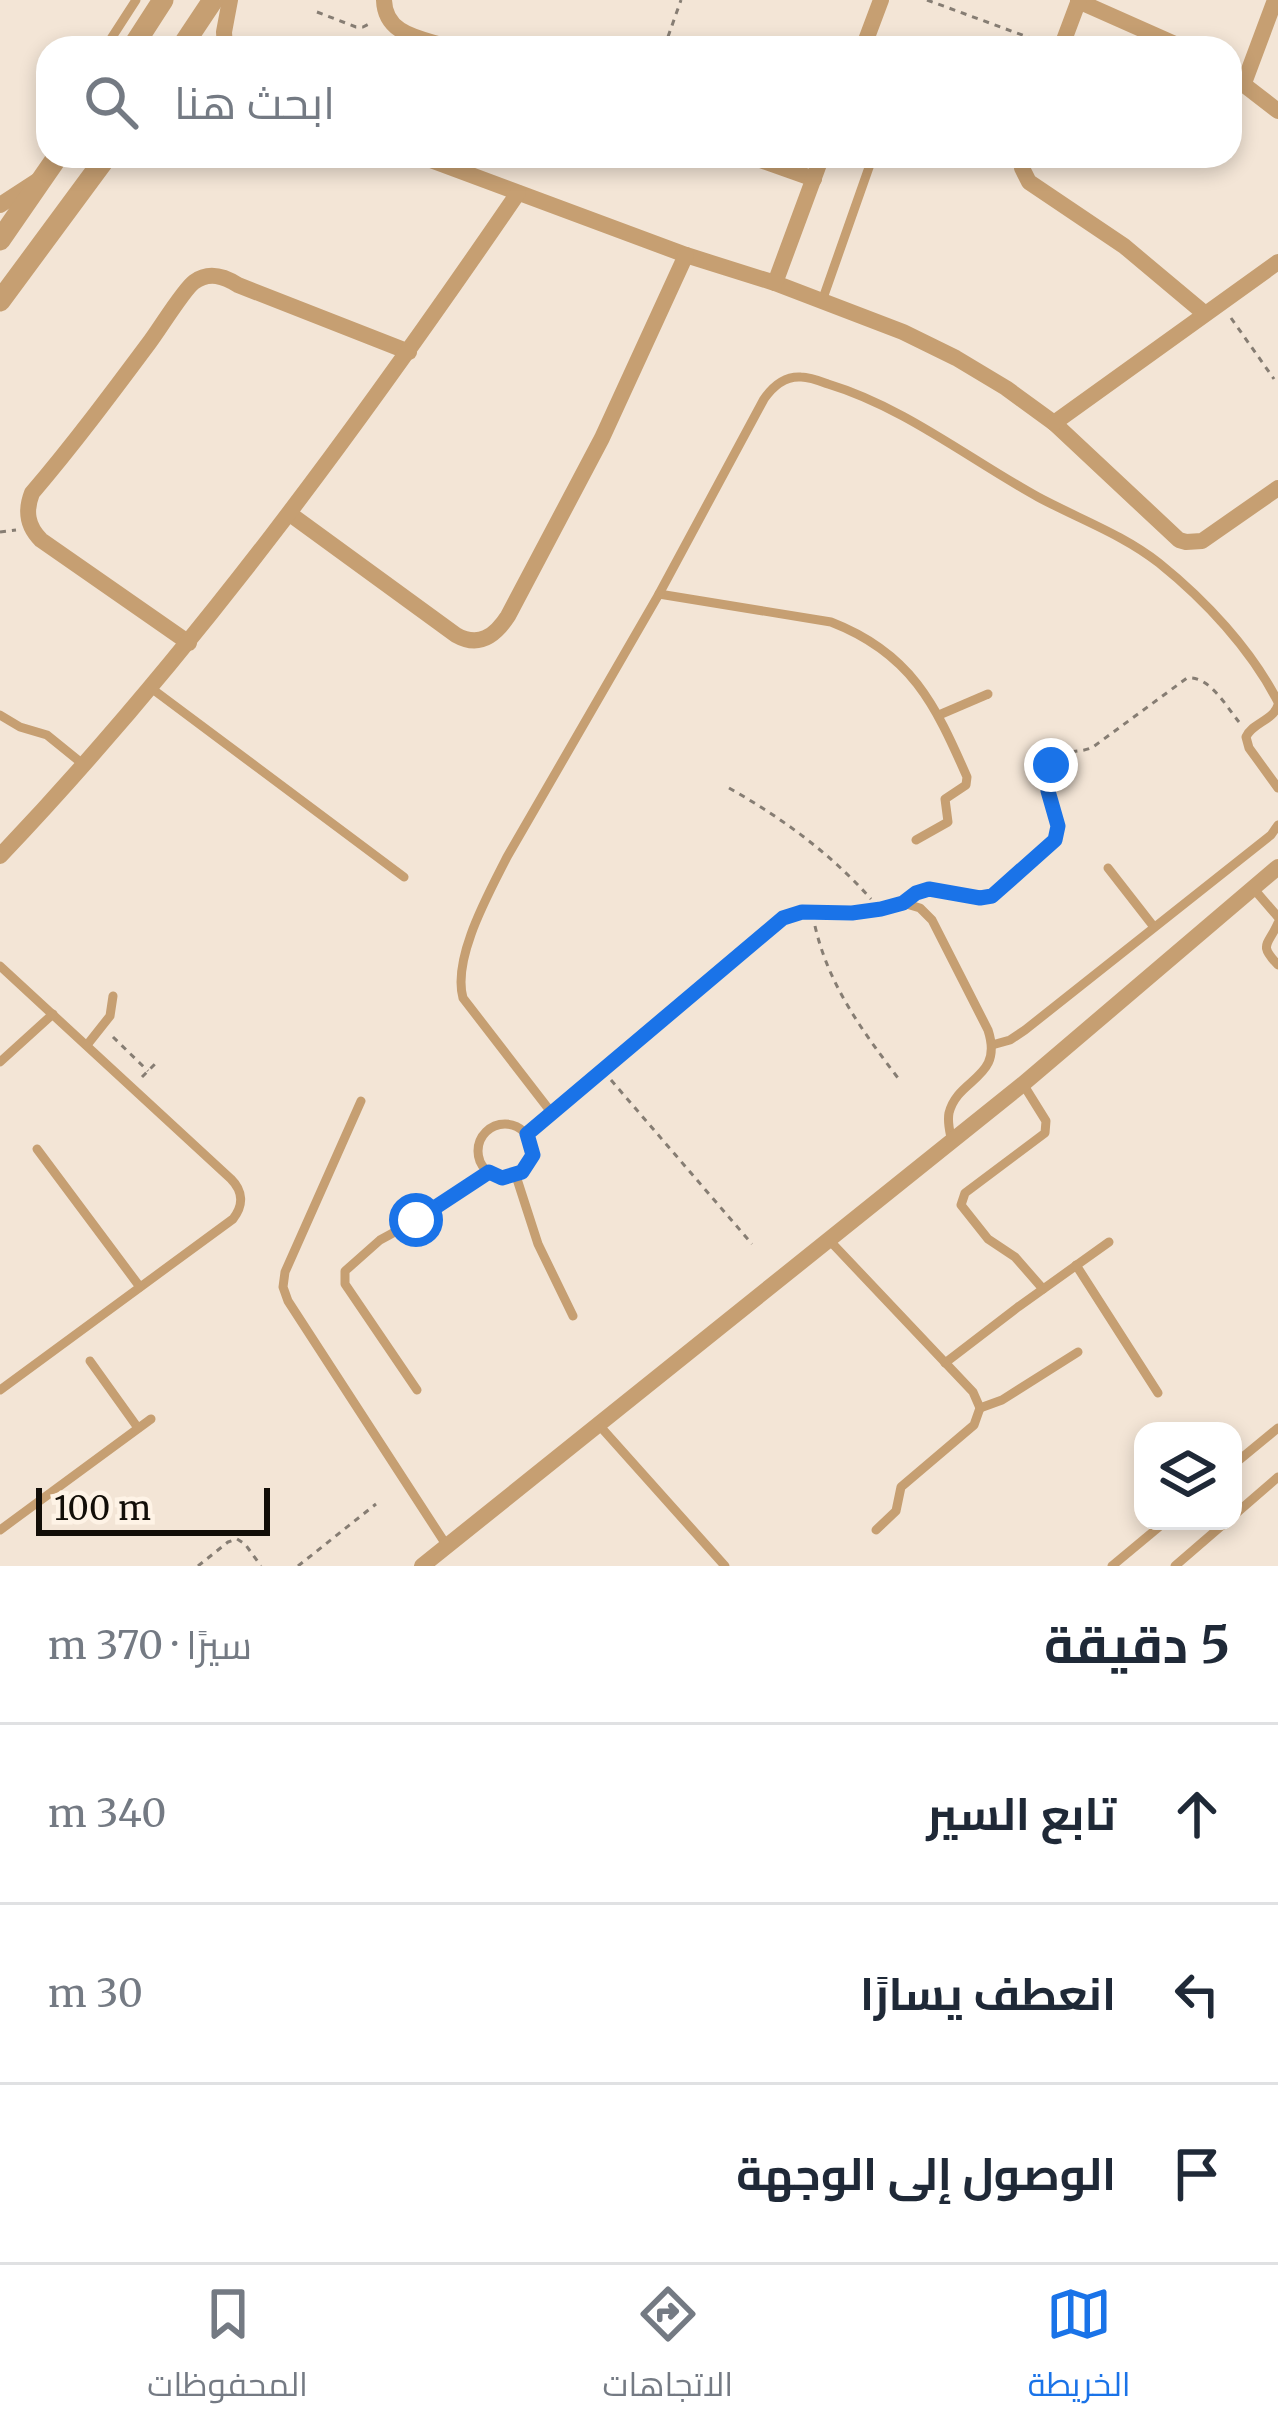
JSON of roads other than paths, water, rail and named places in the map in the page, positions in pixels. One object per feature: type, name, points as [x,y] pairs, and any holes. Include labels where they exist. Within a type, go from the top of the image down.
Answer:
[{"type":"street","points":[[140,36],[163,0]]},
{"type":"street","points":[[189,36],[213,0]]},
{"type":"street","points":[[224,36],[230,0]]},
{"type":"street","points":[[859,0],[879,4],[867,36]]},
{"type":"street","points":[[1064,36],[1079,0],[1158,36]]},
{"type":"street","points":[[1242,68],[1275,0]]},
{"type":"street","points":[[387,3],[422,36]]},
{"type":"street","points":[[1242,82],[1278,111]]},
{"type":"street","points":[[0,240],[50,168]]},
{"type":"street","points":[[0,301],[97,168]]},
{"type":"street","points":[[452,168],[686,255],[776,283],[903,332],[956,358],[1054,423],[1172,535],[1186,542],[1209,537],[1278,488]]},
{"type":"street","points":[[783,168],[814,179]]},
{"type":"street","points":[[776,283],[818,168]]},
{"type":"street","points":[[1022,168],[1029,182],[1212,307]]},
{"type":"street","points":[[0,205],[43,178]]},
{"type":"street","points":[[0,856],[151,688],[290,514],[518,193]]},
{"type":"street","points":[[290,514],[464,640],[483,640],[500,629],[602,438],[686,255]]},
{"type":"street","points":[[1054,423],[1278,262]]},
{"type":"street","points":[[189,643],[41,540],[29,523],[32,493],[191,284],[207,276],[225,277],[409,352]]},
{"type":"street","points":[[422,1566],[952,1142],[1278,867]]},
{"type":"lane","points":[[113,36],[136,0]]},
{"type":"lane","points":[[822,301],[869,168]]},
{"type":"lane","points":[[551,1112],[468,1006],[460,989],[461,970],[507,857],[659,594],[768,392],[789,378],[805,377],[843,388],[889,409],[1038,497],[1133,545],[1183,584],[1252,662],[1278,704],[1273,715],[1246,737],[1278,788]]},
{"type":"lane","points":[[659,594],[808,617],[854,631],[895,657],[939,715],[967,782],[946,799],[946,824],[916,840]]},
{"type":"lane","points":[[151,688],[404,877]]},
{"type":"lane","points":[[939,715],[988,694]]},
{"type":"lane","points":[[0,715],[47,735],[85,765]]},
{"type":"lane","points":[[992,1045],[1025,1030],[1278,825]]},
{"type":"lane","points":[[1108,868],[1154,927]]},
{"type":"lane","points":[[1253,888],[1278,920],[1265,946],[1278,965]]},
{"type":"lane","points":[[527,1134],[775,924],[793,914],[852,913],[903,903],[920,908],[932,920],[992,1045],[988,1065],[950,1109],[952,1142]]},
{"type":"lane","points":[[0,966],[230,1179],[241,1198],[233,1219],[0,1390]]},
{"type":"lane","points":[[87,1045],[103,1028],[112,1010],[112,996]]},
{"type":"lane","points":[[0,1062],[53,1014]]},
{"type":"lane","points":[[1023,1084],[1046,1121],[1045,1133],[965,1193],[961,1205],[985,1235],[1021,1262],[1043,1289]]},
{"type":"lane","points":[[361,1101],[285,1272],[283,1287],[447,1546]]},
{"type":"lane","points":[[504,1124],[527,1134],[533,1155],[516,1176],[502,1178],[479,1160],[477,1144],[488,1130],[504,1124]]},
{"type":"lane","points":[[37,1149],[140,1287]]},
{"type":"lane","points":[[417,1390],[346,1284],[345,1271],[380,1240],[489,1172]]},
{"type":"lane","points":[[516,1176],[538,1244],[574,1316]]},
{"type":"lane","points":[[830,1241],[977,1397],[980,1408],[974,1425],[901,1487],[896,1511],[876,1530]]},
{"type":"lane","points":[[945,1363],[1109,1242]]},
{"type":"lane","points":[[1076,1265],[1158,1393]]},
{"type":"lane","points":[[980,1408],[1002,1400],[1078,1352]]},
{"type":"lane","points":[[89,1361],[139,1428]]},
{"type":"lane","points":[[0,1530],[151,1419]]},
{"type":"lane","points":[[598,1424],[725,1566]]},
{"type":"lane","points":[[1242,1458],[1278,1428]]},
{"type":"lane","points":[[1242,1508],[1278,1477]]},
{"type":"lane","points":[[1112,1566],[1155,1530]]},
{"type":"lane","points":[[1175,1566],[1216,1530]]}]
